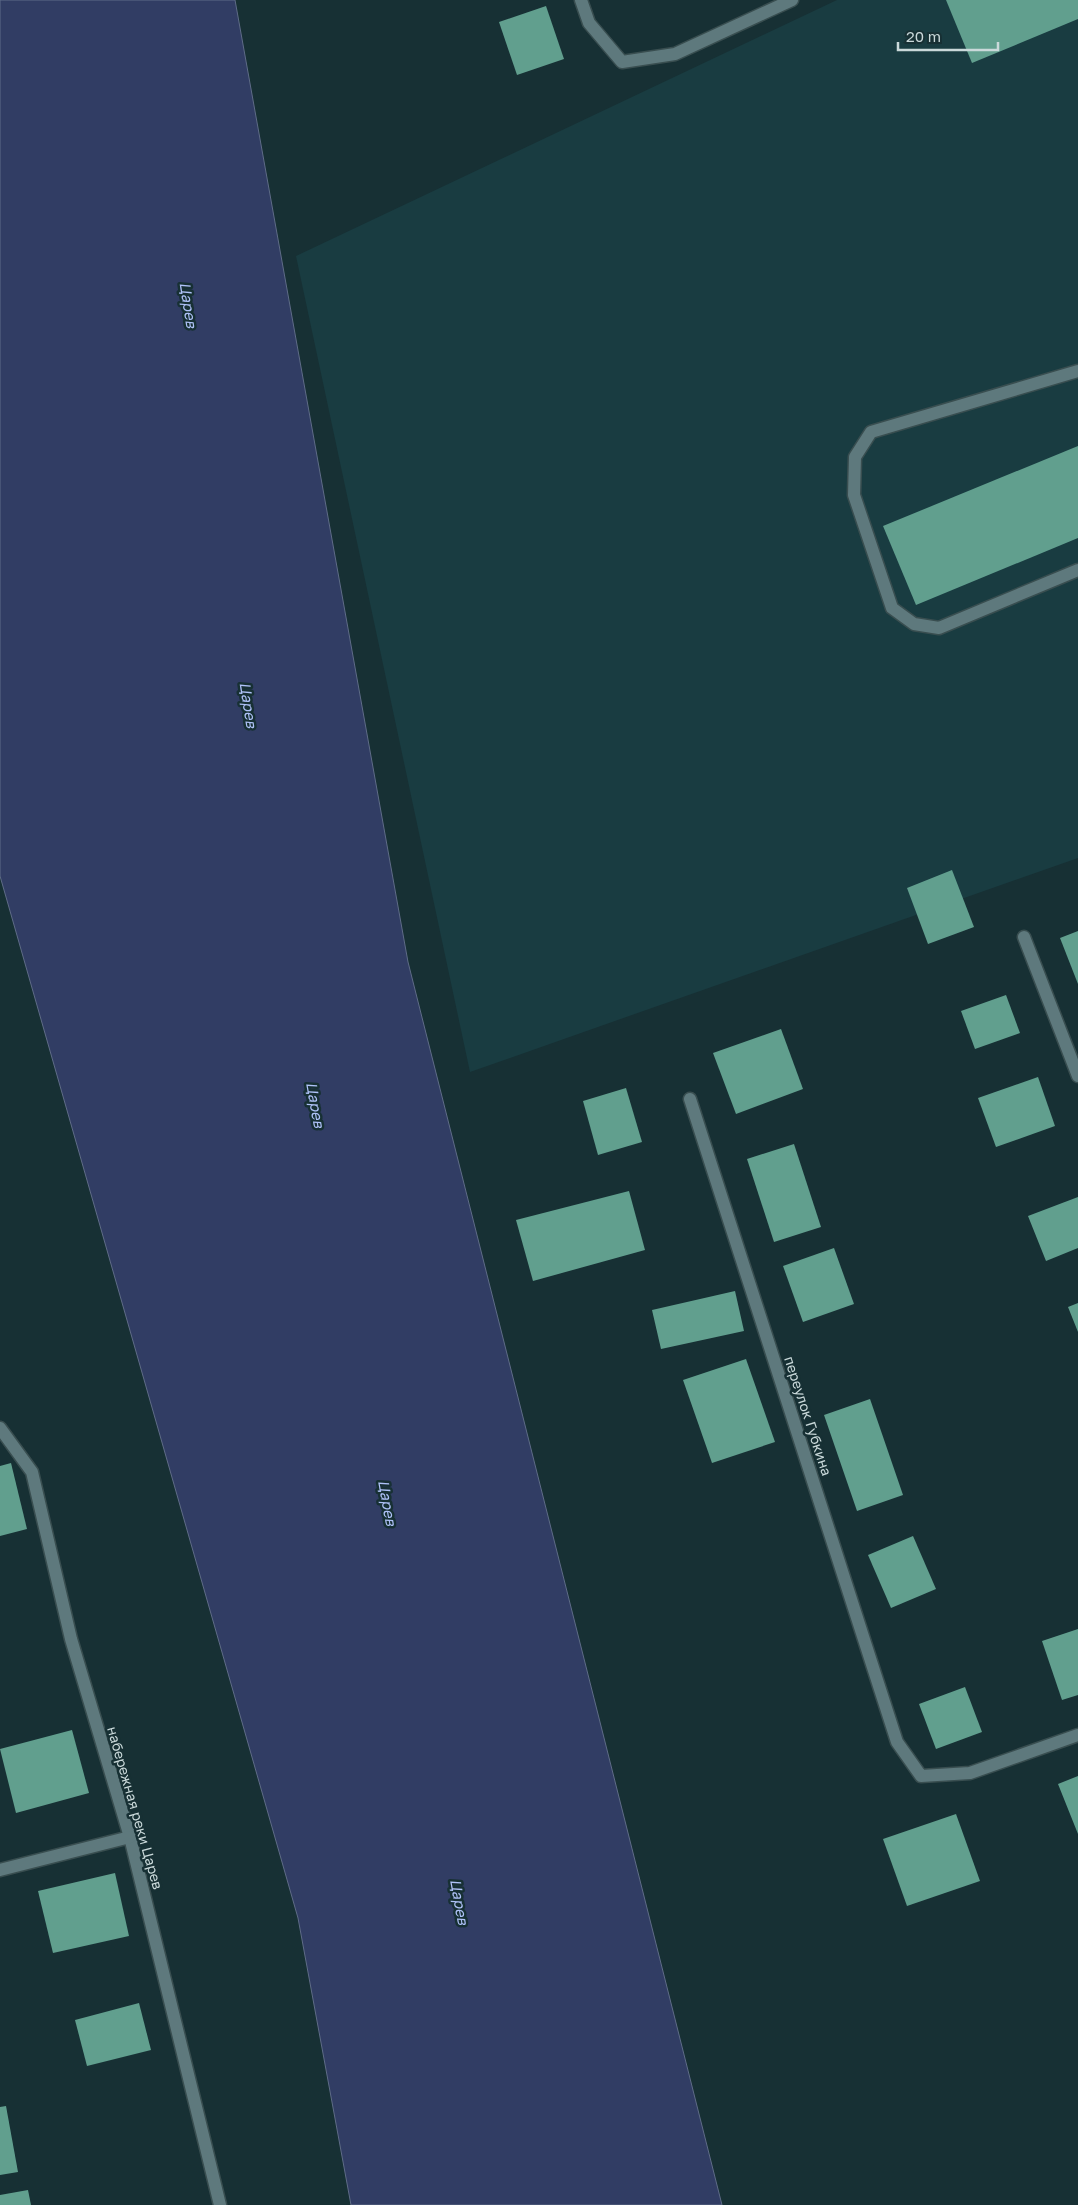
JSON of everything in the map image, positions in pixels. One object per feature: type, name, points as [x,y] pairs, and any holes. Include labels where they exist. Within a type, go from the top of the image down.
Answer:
[{"type":"street","points":[[581,0],[589,23],[622,62],[675,54],[792,0]]},
{"type":"street","points":[[1078,371],[871,432],[855,457],[854,495],[892,608],[914,624],[939,628],[1078,570]]},
{"type":"street","points":[[1024,937],[1078,1076]]},
{"type":"street","name":"переулок Губкина","points":[[690,1099],[897,1742],[921,1776],[970,1773],[1078,1735]]},
{"type":"street","name":"набережная реки Царев","points":[[0,1428],[32,1472],[71,1639],[130,1837],[220,2205]]},
{"type":"street","points":[[0,1870],[130,1837]]},
{"type":"shaded area","points":[[837,0],[1078,0],[1078,858],[470,1072],[296,256]]},
{"type":"water","name":"Царев","points":[[0,0],[235,0],[408,962],[722,2205],[351,2205],[298,1918],[0,876]]},
{"type":"building","points":[[946,0],[1078,0],[1078,19],[972,63]]},
{"type":"building","points":[[546,6],[564,59],[517,75],[499,22]]},
{"type":"building","points":[[1078,446],[1078,538],[916,605],[883,526]]},
{"type":"building","points":[[952,870],[974,927],[928,944],[907,888]]},
{"type":"building","points":[[1078,931],[1078,984],[1060,938]]},
{"type":"building","points":[[1006,995],[1020,1033],[975,1049],[961,1011]]},
{"type":"building","points":[[781,1029],[803,1089],[736,1114],[713,1053]]},
{"type":"building","points":[[1038,1077],[1055,1126],[996,1147],[978,1098]]},
{"type":"building","points":[[626,1088],[642,1142],[598,1155],[583,1101]]},
{"type":"building","points":[[794,1144],[821,1227],[774,1242],[747,1159]]},
{"type":"building","points":[[629,1191],[645,1250],[533,1281],[516,1220]]},
{"type":"building","points":[[1078,1197],[1078,1248],[1046,1261],[1028,1216]]},
{"type":"building","points":[[834,1248],[854,1304],[803,1322],[783,1266]]},
{"type":"building","points":[[735,1291],[744,1331],[661,1349],[652,1310]]},
{"type":"building","points":[[1078,1303],[1078,1332],[1068,1307]]},
{"type":"building","points":[[746,1359],[775,1442],[712,1463],[683,1380]]},
{"type":"building","points":[[870,1399],[903,1495],[857,1511],[824,1415]]},
{"type":"building","points":[[11,1463],[27,1529],[0,1536],[0,1466]]},
{"type":"building","points":[[913,1536],[936,1589],[891,1608],[868,1555]]},
{"type":"building","points":[[1078,1629],[1078,1695],[1062,1700],[1042,1641]]},
{"type":"building","points":[[965,1687],[982,1732],[936,1749],[919,1704]]},
{"type":"building","points":[[72,1730],[89,1793],[16,1813],[0,1749]]},
{"type":"building","points":[[1078,1776],[1078,1834],[1058,1784]]},
{"type":"building","points":[[956,1814],[980,1881],[907,1906],[883,1839]]},
{"type":"building","points":[[115,1873],[129,1936],[53,1953],[38,1891]]},
{"type":"building","points":[[139,2003],[151,2050],[87,2066],[75,2020]]},
{"type":"building","points":[[6,2106],[18,2172],[0,2175],[0,2107]]},
{"type":"building","points":[[28,2190],[31,2205],[0,2205],[0,2195]]}]
